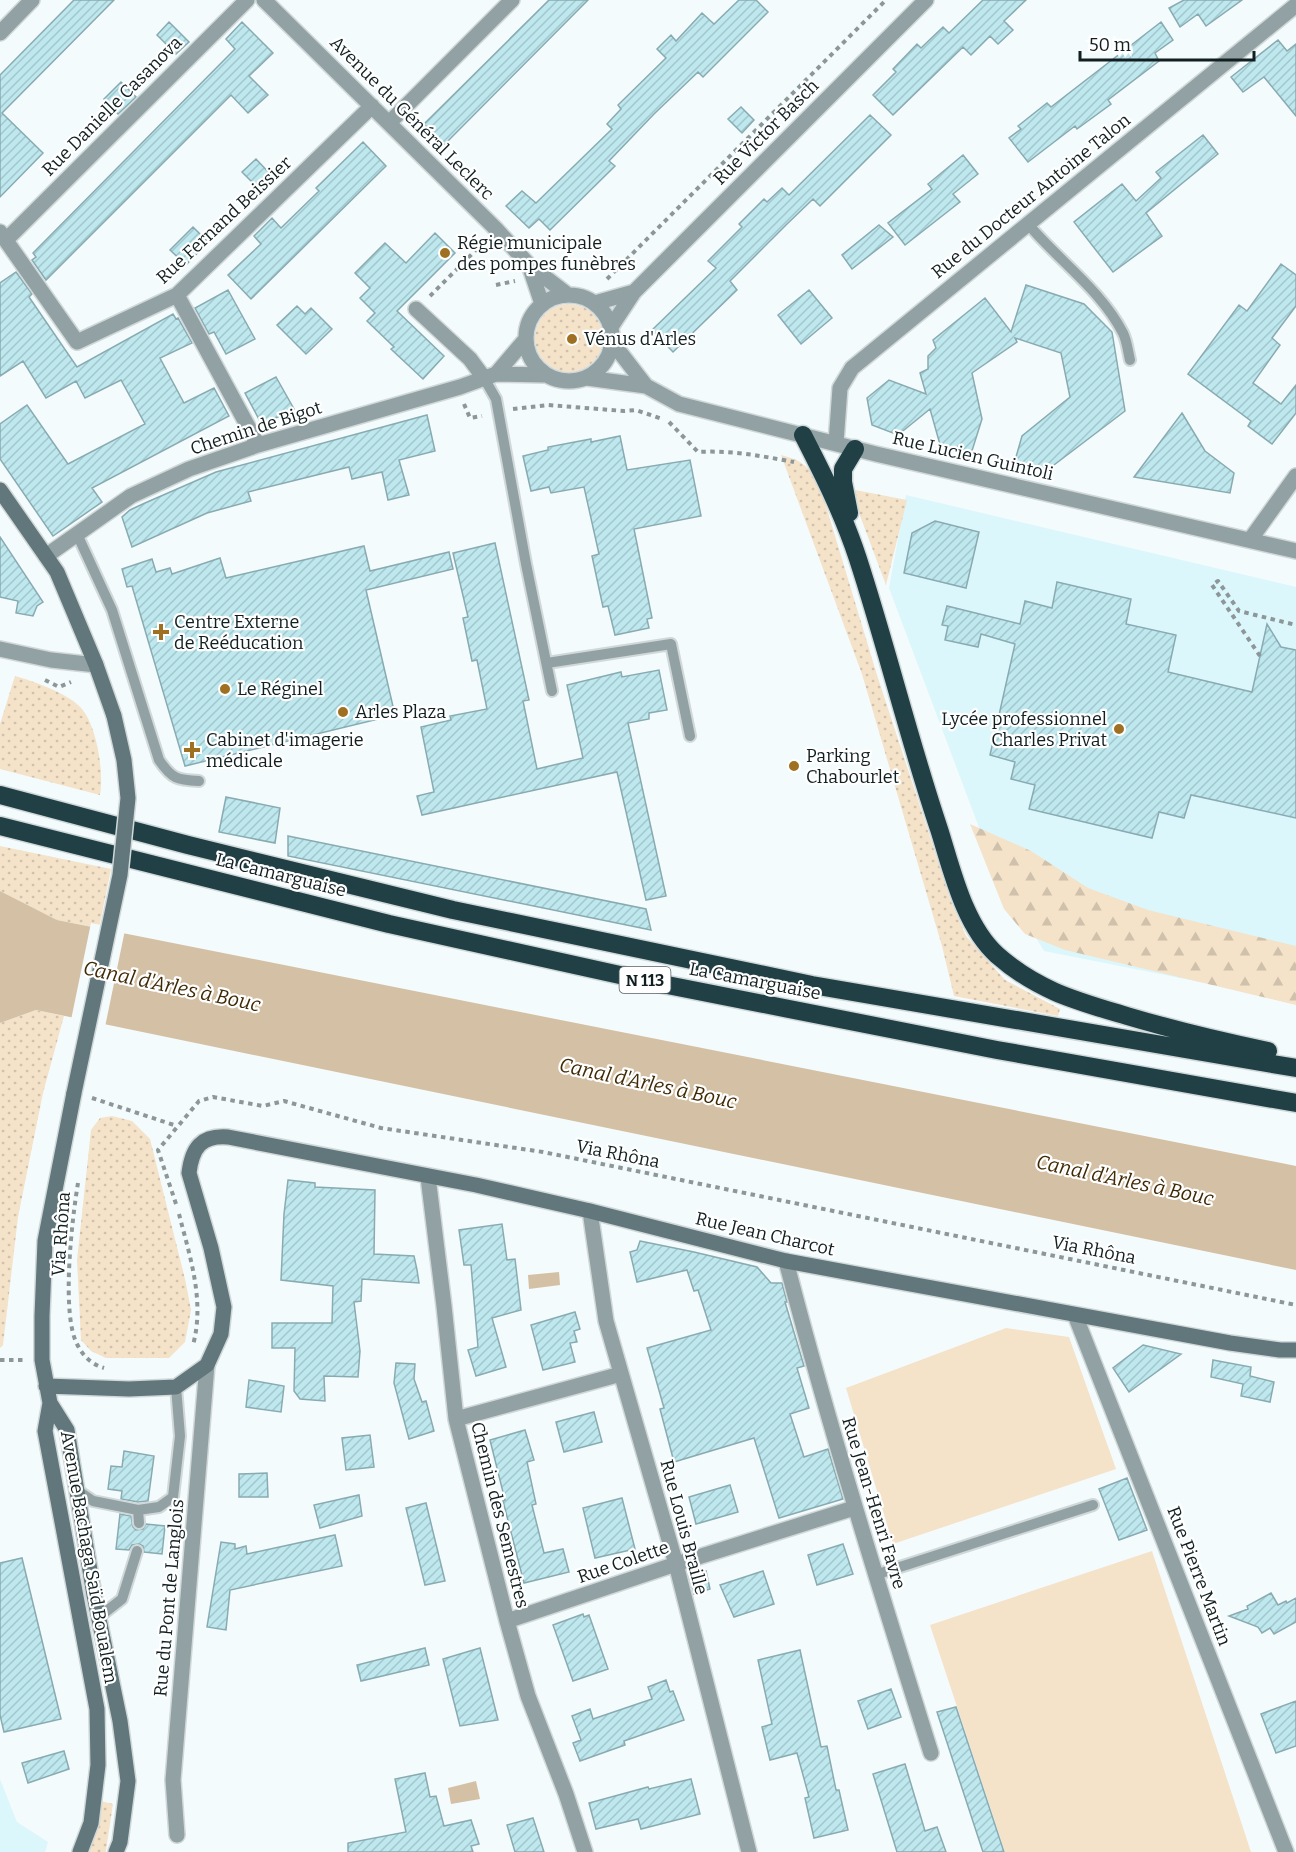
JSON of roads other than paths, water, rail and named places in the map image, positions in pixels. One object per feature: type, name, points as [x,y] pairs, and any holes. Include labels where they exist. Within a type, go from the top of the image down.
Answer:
[{"type":"highway","points":[[803,435],[837,504],[858,559],[920,772],[958,890],[968,914],[996,953],[1034,982],[1064,997],[1181,1032],[1296,1058]]},
{"type":"highway","points":[[855,448],[843,469],[843,482],[858,559]]},
{"type":"highway","name":"La Camarguaise","points":[[0,795],[188,845],[453,910],[812,985],[1296,1068]]},
{"type":"highway","name":"La Camarguaise","points":[[0,826],[389,924],[625,976],[997,1050],[1296,1103]]},
{"type":"main road","points":[[0,490],[57,572],[96,665],[114,716],[124,760],[128,798],[120,875],[45,1241],[42,1360],[50,1403]]},
{"type":"main road","name":"Rue du Pont de Langlois","points":[[207,1365],[221,1334],[224,1307],[211,1248],[189,1173],[190,1161],[195,1149],[203,1141],[215,1136],[228,1137]]},
{"type":"main road","name":"Rue Jean Charcot","points":[[228,1137],[476,1185],[590,1211],[786,1261],[1230,1343],[1296,1350]]},
{"type":"main road","points":[[46,1386],[129,1389],[176,1387],[207,1365]]},
{"type":"main road","name":"Avenue Bachaga Saïd Boualem","points":[[50,1403],[67,1430],[99,1617],[120,1721],[128,1781],[120,1842],[116,1852]]},
{"type":"main road","name":"Avenue Bachaga Saïd Boualem","points":[[50,1403],[45,1431],[97,1709],[96,1776],[90,1823],[80,1852]]},
{"type":"street","points":[[0,33],[32,0]]},
{"type":"street","name":"Rue Danielle Casanova","points":[[3,236],[247,0]]},
{"type":"street","name":"Avenue du Général Leclerc","points":[[264,0],[496,229],[529,265],[568,295]]},
{"type":"street","points":[[389,123],[512,0]]},
{"type":"street","name":"Rue Victor Basch","points":[[612,335],[634,292],[926,0]]},
{"type":"street","name":"Rue du Docteur Antoine Talon","points":[[836,443],[840,388],[852,368],[1296,5]]},
{"type":"street","name":"Rue Fernand Beissier","points":[[3,236],[77,342],[177,295],[372,106]]},
{"type":"street","name":"Avenue du Général Leclerc","points":[[529,265],[542,304]]},
{"type":"street","name":"Rue Victor Basch","points":[[595,303],[634,292]]},
{"type":"street","points":[[177,295],[258,445]]},
{"type":"street","points":[[582,296],[595,303],[605,314],[612,335],[608,357],[600,369],[587,378],[573,382],[558,381],[545,375],[535,366],[528,354],[525,340],[532,314],[554,297],[582,296]]},
{"type":"street","points":[[416,309],[490,376]]},
{"type":"street","name":"Rue Lucien Guintoli","points":[[612,335],[646,386]]},
{"type":"street","name":"Chemin de Bigot","points":[[490,376],[525,340]]},
{"type":"street","name":"Chemin de Bigot","points":[[46,556],[131,496],[189,469],[258,445],[460,387],[490,376],[545,375]]},
{"type":"street","name":"Rue Lucien Guintoli","points":[[587,378],[646,386],[679,404],[855,448],[1296,551]]},
{"type":"street","points":[[1250,540],[1296,476]]},
{"type":"street","points":[[0,649],[51,660],[96,665]]},
{"type":"street","name":"Chemin des Semestres","points":[[428,1177],[456,1419],[528,1696],[566,1794],[585,1852]]},
{"type":"street","name":"Rue Louis Braille","points":[[590,1211],[606,1321],[676,1564],[749,1852]]},
{"type":"street","name":"Rue Jean-Henri Favre","points":[[786,1261],[854,1508],[932,1753]]},
{"type":"street","name":"Rue Pierre Martin","points":[[1075,1315],[1286,1852]]},
{"type":"street","name":"Rue du Pont de Langlois","points":[[177,1835],[174,1780],[207,1365]]},
{"type":"street","points":[[456,1419],[621,1374]]},
{"type":"street","name":"Rue Colette","points":[[507,1622],[676,1564],[854,1508]]},
{"type":"lane","points":[[1028,224],[1095,293],[1124,335],[1130,360]]},
{"type":"lane","points":[[490,376],[552,691]]},
{"type":"lane","points":[[77,534],[112,610],[159,760],[169,774],[182,780],[199,781]]},
{"type":"lane","points":[[547,663],[671,644],[690,736]]},
{"type":"lane","points":[[77,1490],[93,1501],[138,1510],[159,1507],[173,1497],[180,1436],[176,1387]]},
{"type":"lane","points":[[875,1575],[1093,1505]]},
{"type":"lane","points":[[138,1510],[139,1523]]},
{"type":"lane","points":[[99,1617],[122,1599],[137,1551]]},
{"type":"water","name":"Canal d'Arles à Bouc","points":[[0,891],[57,920],[1296,1166],[1296,1270],[36,1010],[0,1023]]},
{"type":"water","points":[[559,1272],[560,1285],[529,1289],[528,1275]]},
{"type":"water","points":[[476,1781],[480,1799],[451,1804],[448,1788]]},
{"type":"place","name":"Régie municipale des pompes funèbres","points":[[445,253]]},
{"type":"place","name":"Vénus d'Arles","points":[[572,339]]},
{"type":"place","name":"Centre Externe de Reéducation","points":[[161,632]]},
{"type":"place","name":"Le Réginel","points":[[225,689]]},
{"type":"place","name":"Arles Plaza","points":[[343,712]]},
{"type":"place","name":"Lycée professionnel Charles Privat","points":[[1119,729]]},
{"type":"place","name":"Cabinet d'imagerie médicale","points":[[192,750]]},
{"type":"place","name":"Parking Chabourlet","points":[[794,766]]}]
